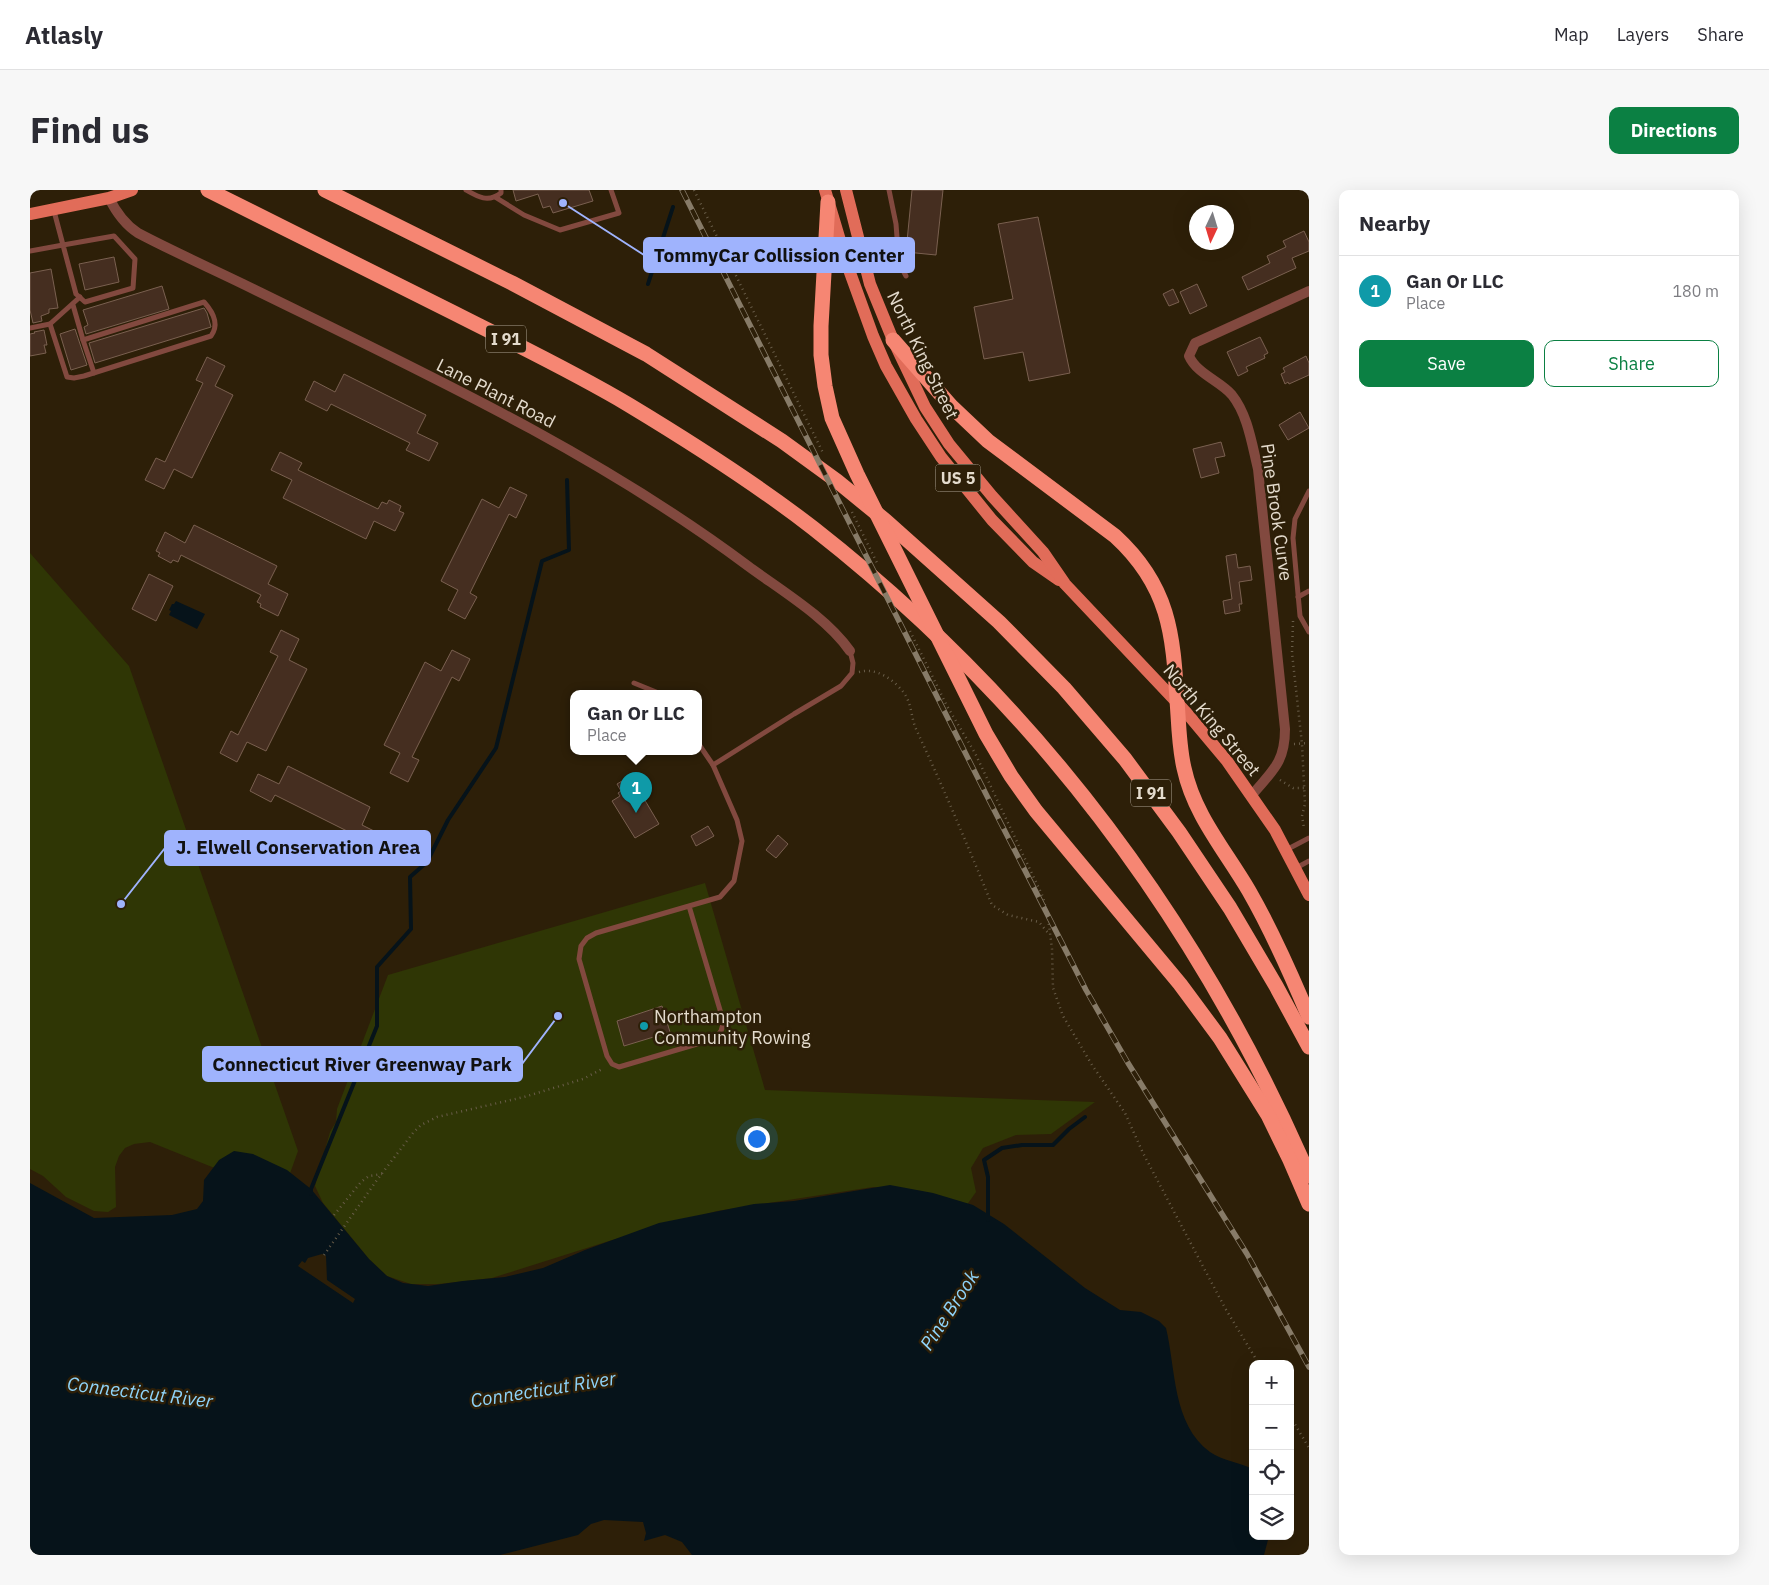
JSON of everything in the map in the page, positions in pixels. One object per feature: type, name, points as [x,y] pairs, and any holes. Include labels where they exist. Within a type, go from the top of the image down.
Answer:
[{"type":"highway","name":"I 91","points":[[208,190],[598,387],[664,427],[774,500],[811,527],[878,583],[955,654],[1020,720],[1095,810],[1149,884],[1175,922],[1216,990],[1250,1052],[1309,1176]]},
{"type":"highway","name":"I 91","points":[[324,190],[512,283],[646,354],[770,433],[837,481],[946,574],[999,622],[1064,688],[1153,795],[1230,908],[1309,1047]]},
{"type":"highway","points":[[826,196],[821,355],[824,386],[832,418],[856,474],[986,734],[1011,776],[1047,825],[1176,979],[1220,1038],[1268,1115],[1309,1204]]},
{"type":"highway","points":[[893,340],[951,406],[988,441],[1106,529],[1125,546],[1142,566],[1157,589],[1167,615],[1172,641],[1180,742],[1190,789],[1199,812],[1253,898],[1309,1017]]},
{"type":"main road","points":[[30,214],[109,198],[132,190]]},
{"type":"main road","name":"North King Street","points":[[846,190],[870,284],[893,340],[925,407],[949,444],[992,496],[1043,552],[1066,584],[1185,711],[1227,761],[1252,795],[1286,850],[1309,895]]},
{"type":"main road","name":"North King Street","points":[[826,196],[848,268],[873,336],[886,366],[916,419],[941,457],[992,520],[1033,562],[1066,584]]},
{"type":"street","name":"Lane Plant Road","points":[[109,198],[116,213],[138,233],[490,407],[563,446],[650,497],[717,542],[800,605],[832,630],[850,652]]},
{"type":"street","name":"Pine Brook Curve","points":[[1252,795],[1280,762],[1285,744],[1258,469],[1249,430],[1233,396],[1192,362],[1189,356],[1195,343],[1309,290]]},
{"type":"lane","points":[[466,190],[483,199],[495,197],[502,190]]},
{"type":"lane","points":[[495,197],[524,215],[560,230],[619,213],[611,190]]},
{"type":"lane","points":[[889,190],[896,224],[899,263],[906,276]]},
{"type":"lane","points":[[30,251],[64,245],[114,236],[135,259],[133,288],[85,302],[76,294],[64,245],[54,210]]},
{"type":"lane","points":[[30,328],[50,324],[80,297]]},
{"type":"lane","points":[[50,324],[67,377],[74,378],[211,336],[215,330],[216,321],[212,310],[204,302],[83,340]]},
{"type":"lane","points":[[72,305],[94,373]]},
{"type":"lane","points":[[1309,491],[1295,518],[1293,538],[1300,616],[1309,632]]},
{"type":"lane","points":[[1298,597],[1309,591]]},
{"type":"lane","points":[[713,764],[841,686],[852,673],[853,663],[850,652]]},
{"type":"lane","points":[[634,683],[651,690]]},
{"type":"lane","points":[[689,906],[723,1020],[723,1028],[714,1040],[626,1066],[619,1067],[612,1064],[607,1056],[580,959],[581,946],[587,938],[606,929],[720,897],[734,881],[742,841],[737,820],[713,764],[702,749]]},
{"type":"lane","points":[[1286,850],[1309,838]]},
{"type":"lane","points":[[1295,868],[1309,861]]},
{"type":"path","points":[[694,190],[825,458]]},
{"type":"path","points":[[851,511],[878,564]]},
{"type":"path","points":[[1300,616],[1292,620],[1292,653],[1302,744],[1305,804],[1302,816],[1304,828]]},
{"type":"path","points":[[908,627],[947,706],[976,753],[1043,897],[1050,935],[1053,988],[1063,1016],[1092,1065],[1125,1113],[1143,1153],[1225,1308],[1257,1360]]},
{"type":"path","points":[[852,673],[869,669],[891,679],[905,695],[911,708],[914,723],[948,796],[992,905],[1008,915],[1038,922],[1050,935]]},
{"type":"path","points":[[1285,744],[1309,744]]},
{"type":"path","points":[[1279,780],[1293,788],[1304,788]]},
{"type":"path","points":[[324,1255],[382,1174],[413,1133],[421,1126],[437,1117],[524,1096],[575,1081],[612,1064]]},
{"type":"path","points":[[334,1215],[361,1182],[369,1176],[382,1174]]},
{"type":"path","points":[[1294,1423],[1309,1448]]},
{"type":"green space","points":[[30,553],[129,666],[298,1151],[278,1207],[217,1169],[150,1142],[134,1144],[125,1148],[119,1156],[115,1167],[116,1207],[108,1212],[94,1211],[66,1197],[43,1176],[30,1169]]},
{"type":"green space","points":[[705,883],[765,1090],[1095,1102],[1051,1134],[1016,1135],[983,1148],[971,1168],[976,1192],[964,1209],[921,1191],[873,1187],[717,1211],[609,1241],[492,1278],[438,1284],[411,1284],[387,1276],[369,1259],[323,1203],[315,1186],[330,1132],[336,1122],[337,1109],[388,975]]},
{"type":"water","points":[[176,601],[205,614],[197,629],[169,615],[172,604]]},
{"type":"water","name":"Connecticut River","points":[[234,1151],[253,1154],[287,1170],[311,1189],[369,1259],[387,1276],[403,1283],[428,1286],[505,1277],[543,1268],[585,1250],[659,1223],[754,1204],[794,1201],[890,1185],[933,1193],[973,1205],[1004,1224],[1085,1288],[1120,1310],[1141,1312],[1159,1321],[1166,1328],[1174,1378],[1188,1427],[1210,1452],[1249,1468],[1249,1540],[1268,1540],[1264,1555],[692,1555],[682,1542],[665,1535],[644,1541],[646,1533],[643,1522],[604,1520],[591,1524],[578,1535],[500,1555],[30,1555],[30,1183],[94,1218],[172,1215],[197,1209],[203,1201],[204,1180],[219,1160]]},
{"type":"pier","points":[[322,1254],[326,1256],[327,1280],[355,1299],[353,1303],[298,1266],[302,1261],[305,1263],[308,1258]]},
{"type":"building","points":[[513,190],[589,190],[593,201],[553,213],[550,206],[543,208],[538,194],[516,201]]},
{"type":"building","points":[[912,190],[943,190],[936,255],[906,252]]},
{"type":"building","points":[[1038,217],[1070,373],[1029,381],[1023,352],[984,359],[974,307],[1013,299],[998,224]]},
{"type":"building","points":[[1304,231],[1309,242],[1309,251],[1292,258],[1296,268],[1248,290],[1242,277],[1270,263],[1267,256],[1286,247],[1283,241]]},
{"type":"building","points":[[114,257],[119,282],[85,290],[79,264]]},
{"type":"building","points":[[51,269],[58,308],[49,309],[49,313],[41,316],[42,321],[33,323],[30,310],[30,273]]},
{"type":"building","points":[[1197,284],[1207,306],[1190,314],[1180,292]]},
{"type":"building","points":[[162,286],[169,309],[86,334],[84,327],[88,325],[83,310]]},
{"type":"building","points":[[1173,289],[1179,302],[1169,306],[1163,294]]},
{"type":"building","points":[[204,308],[211,327],[95,363],[89,343]]},
{"type":"building","points":[[75,329],[87,365],[71,370],[60,334]]},
{"type":"building","points":[[44,330],[47,345],[44,345],[46,353],[30,356],[30,334]]},
{"type":"building","points":[[1260,337],[1268,353],[1264,355],[1265,358],[1246,367],[1248,371],[1238,376],[1227,352]]},
{"type":"building","points":[[1306,356],[1309,363],[1309,375],[1285,384],[1281,374],[1285,372],[1283,368]]},
{"type":"building","points":[[207,357],[225,366],[215,386],[233,395],[192,478],[174,469],[164,489],[145,480],[156,458],[165,462],[203,383],[196,380]]},
{"type":"building","points":[[344,374],[426,415],[417,433],[438,443],[429,461],[406,450],[410,443],[331,404],[327,411],[305,400],[314,381],[335,392]]},
{"type":"building","points":[[1300,412],[1309,428],[1288,440],[1279,425]]},
{"type":"building","points":[[1221,442],[1225,456],[1215,458],[1219,473],[1201,478],[1193,449]]},
{"type":"building","points":[[280,452],[302,463],[298,470],[378,509],[382,502],[387,504],[389,500],[401,506],[399,511],[404,513],[395,531],[374,521],[366,539],[283,498],[292,480],[271,470]]},
{"type":"building","points":[[510,487],[527,495],[516,518],[509,514],[470,593],[477,597],[465,619],[448,610],[458,590],[441,581],[482,499],[499,508]]},
{"type":"building","points":[[194,525],[277,566],[268,584],[288,594],[278,616],[260,607],[261,604],[257,602],[261,595],[181,555],[178,562],[173,560],[171,563],[158,556],[160,553],[156,551],[165,532],[185,543]]},
{"type":"building","points":[[1236,554],[1238,568],[1250,566],[1252,580],[1239,582],[1242,604],[1239,604],[1240,611],[1225,614],[1223,601],[1232,599],[1226,556]]},
{"type":"building","points":[[149,574],[173,586],[156,621],[132,609]]},
{"type":"building","points":[[281,630],[299,639],[289,660],[307,669],[266,751],[247,742],[237,762],[220,753],[231,731],[238,735],[278,656],[270,652]]},
{"type":"building","points":[[452,650],[470,659],[459,681],[452,677],[412,757],[419,760],[408,782],[390,773],[400,753],[384,745],[425,662],[441,671]]},
{"type":"building","points":[[288,766],[370,807],[362,825],[382,835],[373,853],[351,842],[355,835],[275,795],[271,802],[250,791],[258,774],[279,784]]},
{"type":"building","points":[[627,778],[634,789],[637,787],[659,824],[635,838],[612,801],[620,796],[618,793],[621,791],[617,784]]},
{"type":"building","points":[[708,826],[714,836],[696,846],[691,836]]},
{"type":"building","points":[[778,835],[788,844],[776,858],[766,850]]},
{"type":"building","name":"Northampton Community Rowing","points":[[662,1006],[670,1032],[624,1046],[617,1021]]},
{"type":"waterway","points":[[648,284],[673,207]]},
{"type":"waterway","points":[[311,1194],[311,1189],[377,1026],[377,967],[411,929],[410,877],[427,862],[448,820],[496,748],[542,561],[569,550],[567,480]]},
{"type":"waterway","name":"Pine Brook","points":[[988,1220],[988,1177],[984,1160],[1002,1148],[1022,1145],[1053,1145],[1069,1129],[1085,1117]]},
{"type":"railway","points":[[682,190],[1086,990],[1128,1063],[1247,1254],[1309,1367]]},
{"type":"place","name":"TommyCar Collission Center","points":[[563,203]]},
{"type":"place","name":"Gan Or LLC","points":[[636,813]]},
{"type":"place","name":"J. Elwell Conservation Area","points":[[121,904]]},
{"type":"place","name":"Connecticut River Greenway Park","points":[[558,1016]]},
{"type":"place","name":"Northampton Community Rowing","points":[[644,1026]]}]
